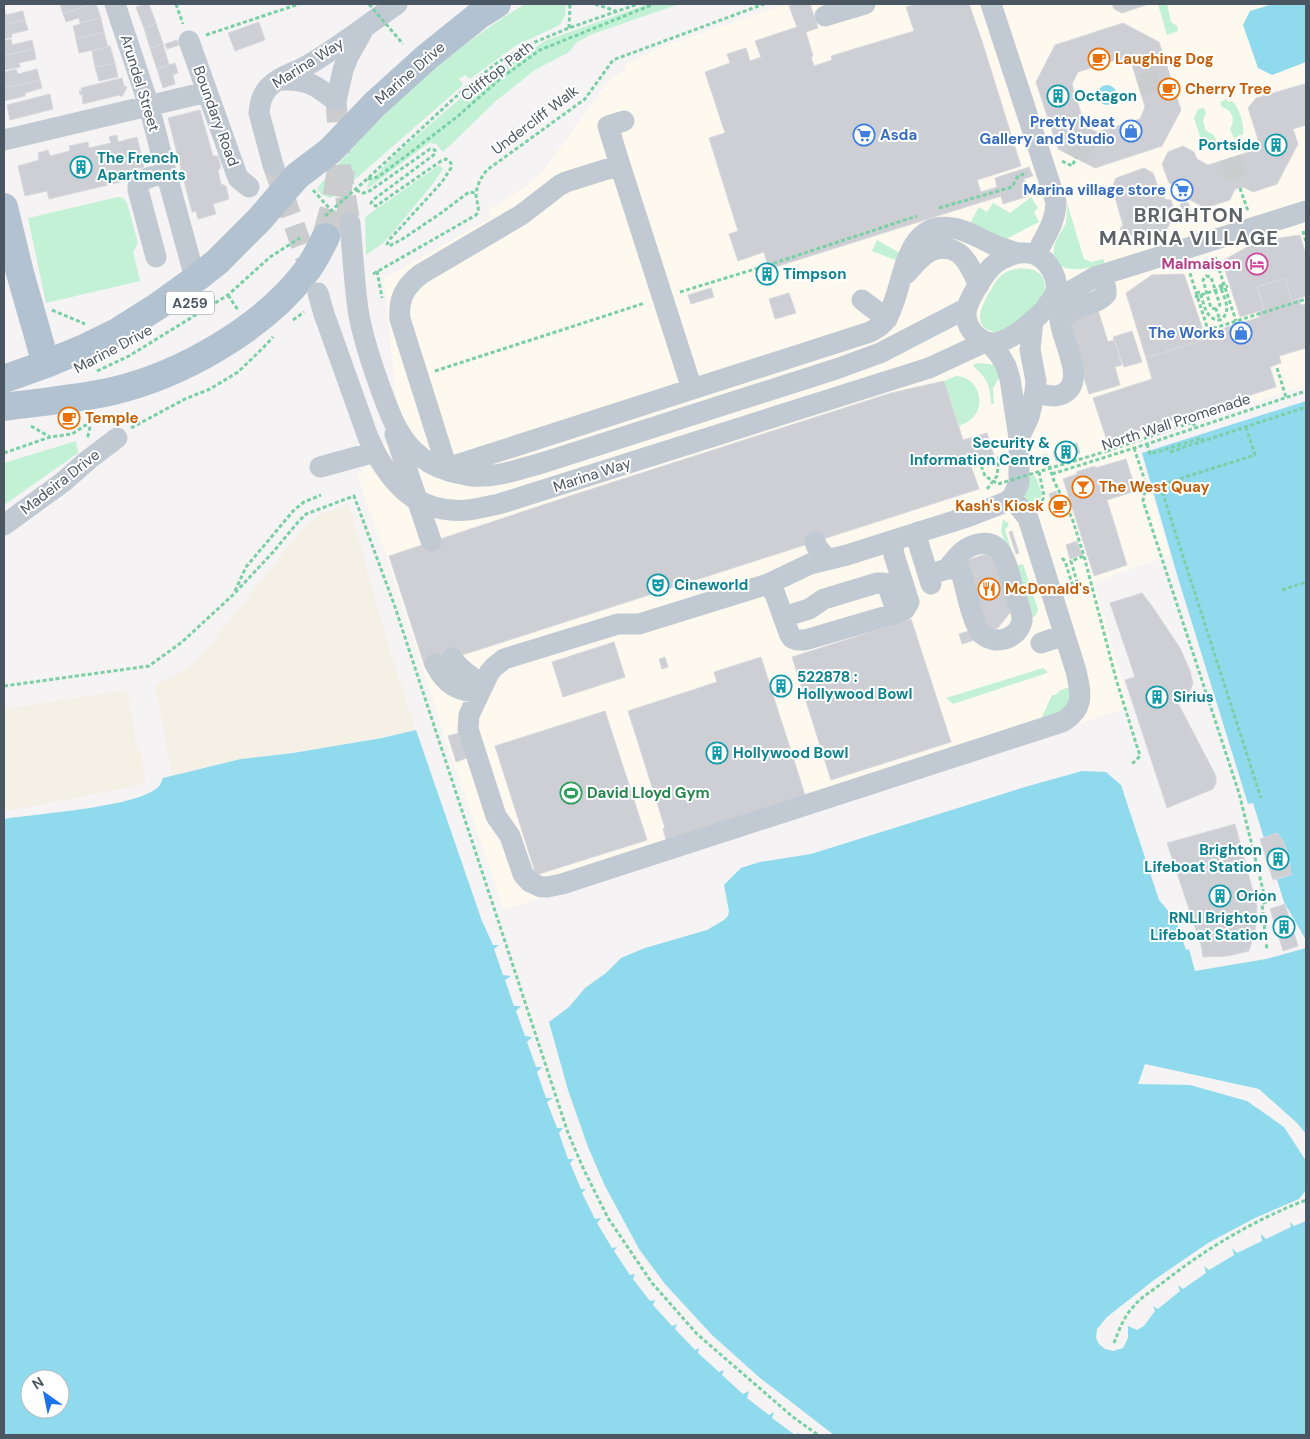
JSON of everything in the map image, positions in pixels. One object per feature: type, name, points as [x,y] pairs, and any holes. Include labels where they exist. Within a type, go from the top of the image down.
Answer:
[{"type":"main road","name":"Marine Drive","points":[[46,364],[82,350],[117,332],[158,306],[217,262],[259,220],[297,176],[330,151],[392,88],[478,16],[497,4]]},
{"type":"main road","name":"Marine Drive","points":[[4,393],[85,366],[117,350],[173,317],[226,274],[268,234],[310,186],[330,151]]},
{"type":"main road","points":[[5,218],[46,364]]},
{"type":"main road","points":[[4,407],[112,391],[138,384],[182,367],[229,341],[273,307],[296,285],[316,257],[316,230]]},
{"type":"main road","name":"A259","points":[[4,379],[46,364]]},
{"type":"street","name":"Arundel Street","points":[[114,4],[149,106],[192,268],[198,277]]},
{"type":"street","name":"Marina Way","points":[[274,165],[259,113],[262,95],[277,80],[308,65],[397,4]]},
{"type":"street","points":[[825,16],[865,4]]},
{"type":"street","points":[[991,4],[1056,202],[1053,223],[1026,254],[995,263],[987,271],[967,308],[966,319],[970,328],[976,336],[987,342],[999,354],[1006,366],[1010,379],[1018,438],[1019,482],[1012,498],[1000,506],[847,555],[821,550],[810,564],[768,584],[639,624],[618,624],[504,659],[489,673],[469,715],[468,730],[496,816],[510,836],[523,874],[534,884],[547,887],[571,881],[1062,722],[1069,718],[1078,706],[1081,694],[1076,671],[1035,536],[1028,518],[1012,498]]},
{"type":"street","name":"Marina Way","points":[[277,80],[307,82],[318,87],[336,101],[348,57],[366,25]]},
{"type":"street","name":"Boundary Road","points":[[189,41],[238,178],[249,187]]},
{"type":"street","points":[[4,140],[207,92]]},
{"type":"street","points":[[624,121],[608,126],[692,389]]},
{"type":"street","points":[[620,165],[560,185],[530,210],[421,274],[403,292],[399,316],[446,468],[866,334],[880,326],[887,319],[914,244],[922,235],[936,228],[958,229],[994,245],[1026,254],[1045,262],[1051,270],[1056,287],[1048,304],[1024,329],[999,342],[987,342]]},
{"type":"street","points":[[156,257],[138,186],[145,179],[166,172]]},
{"type":"street","points":[[1048,304],[1099,276],[1304,220]]},
{"type":"street","name":"Marina Way","points":[[350,223],[354,282],[360,321],[389,412],[399,430],[414,450],[433,465],[471,476],[493,475],[542,463],[836,369],[880,353],[908,340],[967,308]]},
{"type":"street","points":[[902,279],[928,252],[938,248],[945,248],[958,252],[965,259],[979,285]]},
{"type":"street","points":[[1051,270],[1064,274],[1099,276]]},
{"type":"street","points":[[1035,392],[1058,396],[1072,385],[1073,370],[1060,321],[1077,307],[1101,299],[1106,294],[1106,289],[1099,276]]},
{"type":"street","name":"Marina Way","points":[[318,293],[375,452],[390,476],[403,490],[414,499],[439,508],[468,510],[498,504],[929,368],[987,342]]},
{"type":"street","points":[[862,300],[887,319]]},
{"type":"street","points":[[1018,438],[1029,417],[1035,392],[1036,381],[1030,350],[1033,320]]},
{"type":"street","points":[[389,412],[431,541]]},
{"type":"street","name":"Madeira Drive","points":[[4,525],[63,482],[117,438]]},
{"type":"street","points":[[320,467],[375,452]]},
{"type":"street","points":[[918,532],[918,542],[935,576]]},
{"type":"street","points":[[768,584],[775,594],[792,638],[797,640],[805,640],[897,613],[905,608],[909,602],[892,547],[894,540]]},
{"type":"street","points":[[986,543],[994,545],[998,549],[1008,570],[1022,616],[1019,628],[1010,638],[1000,640],[993,640],[982,634],[976,623],[961,572],[956,568],[935,576],[963,551],[972,546],[986,543]]},
{"type":"street","points":[[783,617],[808,609],[824,599],[877,583],[884,583],[888,587],[897,613]]},
{"type":"street","points":[[1041,643],[1064,635]]},
{"type":"street","points":[[444,661],[458,667],[473,677],[482,689]]},
{"type":"path","points":[[189,41],[299,4]]},
{"type":"path","points":[[369,4],[404,44]]},
{"type":"path","points":[[569,28],[570,4]]},
{"type":"path","points":[[595,4],[617,12]]},
{"type":"path","points":[[96,371],[129,356],[228,296],[270,257],[299,238],[316,230],[367,179],[448,104],[498,62],[535,42],[638,4]]},
{"type":"path","name":"Clifftop Path","points":[[367,179],[378,177],[420,146],[502,78],[540,50],[654,4]]},
{"type":"path","name":"Undercliff Walk","points":[[383,302],[377,271],[476,215],[479,209],[476,192],[480,180],[487,170],[585,99],[614,60],[764,4]]},
{"type":"path","points":[[356,190],[363,193],[368,192],[430,149],[434,150],[435,154],[373,200],[371,203],[376,206],[441,160],[446,159],[451,163],[451,168],[442,182],[390,239],[387,244],[389,246],[401,240],[469,192],[476,192]]},
{"type":"path","points":[[930,211],[1012,187],[1018,176],[1032,171]]},
{"type":"path","points":[[418,376],[765,266],[921,214]]},
{"type":"path","points":[[1304,220],[1306,242]]},
{"type":"path","points":[[1214,254],[1236,321]]},
{"type":"path","points":[[1186,262],[1208,330],[1306,299]]},
{"type":"path","points":[[1206,276],[1211,277],[1216,291],[1220,306],[1216,309],[1211,308],[1202,280],[1206,276]]},
{"type":"path","points":[[1196,293],[1200,292],[1207,314],[1213,319],[1220,320],[1226,315],[1227,308],[1220,286],[1224,284]]},
{"type":"path","points":[[1195,297],[1228,286]]},
{"type":"path","points":[[228,296],[241,315]]},
{"type":"path","points":[[44,307],[91,326]]},
{"type":"path","points":[[1216,309],[1220,320]]},
{"type":"path","points":[[1277,368],[1286,397]]},
{"type":"path","name":"North Wall Promenade","points":[[1052,474],[1306,391]]},
{"type":"path","points":[[1170,452],[1306,407]]},
{"type":"path","points":[[4,453],[50,437],[72,434],[92,421]]},
{"type":"path","points":[[979,460],[985,476],[998,484],[1107,451],[1193,422],[1195,427]]},
{"type":"path","points":[[29,425],[50,437]]},
{"type":"path","points":[[1246,427],[1255,455],[1160,485],[1260,798]]},
{"type":"path","points":[[1147,444],[1150,454],[1202,438],[1203,441]]},
{"type":"path","points":[[1134,448],[1146,484],[1143,501],[1246,815],[1266,902],[1262,904],[1267,950]]},
{"type":"path","points":[[1046,456],[1054,481],[1072,518],[1084,556],[1116,679],[1140,756],[1131,765]]},
{"type":"path","points":[[234,594],[246,567],[294,510],[304,502],[321,495]]},
{"type":"path","points":[[4,686],[150,666],[182,642],[234,594],[306,514],[354,496],[394,604],[568,1133],[584,1170],[608,1218],[652,1283],[697,1334],[793,1417],[818,1435]]},
{"type":"path","points":[[1060,555],[1062,560],[1065,561],[1074,590],[1079,589],[1071,560],[1084,556]]},
{"type":"path","points":[[1282,590],[1306,582]]},
{"type":"path","points":[[1114,1343],[1122,1323],[1134,1306],[1176,1272],[1232,1235],[1306,1200]]},
{"type":"shaded area","points":[[787,4],[1273,4],[1250,11],[1272,75],[1306,62],[1306,385],[1136,442],[1170,555],[1094,582],[1130,707],[504,910],[444,735],[388,561],[357,477],[399,430],[384,279],[492,217],[488,210],[525,187],[544,170],[609,80],[627,70],[624,65],[667,45]]},
{"type":"green space","points":[[525,4],[566,4],[565,16],[560,25],[515,46],[470,79],[465,75],[459,79],[463,85],[337,195],[330,198],[321,194],[317,188],[369,130],[403,97],[470,41]]},
{"type":"green space","points":[[648,4],[679,4],[590,35],[576,43],[569,52],[535,70],[497,100],[443,152],[436,144],[429,143],[367,189],[368,183],[397,153],[462,97],[497,70],[547,40]]},
{"type":"green space","points":[[1158,4],[1167,4],[1171,22],[1177,26],[1178,31],[1167,35]]},
{"type":"green space","points":[[1227,99],[1228,102],[1232,101],[1235,104],[1243,126],[1243,134],[1234,138],[1230,129],[1233,122],[1232,115],[1222,107],[1220,102]]},
{"type":"green space","points":[[1204,108],[1206,113],[1203,120],[1206,131],[1214,135],[1217,143],[1208,146],[1207,143],[1201,140],[1194,118],[1198,109]]},
{"type":"green space","points":[[438,166],[441,166],[443,169],[432,185],[389,237],[366,255],[365,217]]},
{"type":"green space","points":[[118,197],[123,198],[127,203],[138,243],[133,252],[140,281],[46,303],[28,218]]},
{"type":"green space","points":[[1031,197],[1038,208],[1034,212],[1039,222],[1004,240],[970,223],[979,207],[987,212],[993,203],[1010,213]]},
{"type":"green space","points":[[1067,203],[1084,259],[1092,262],[1103,259],[1105,264],[1089,268],[1071,269],[1057,263],[1054,257],[1054,247],[1066,222]]},
{"type":"green space","points":[[877,240],[900,253],[898,261],[872,251]]},
{"type":"green space","points":[[1022,268],[1035,271],[1042,277],[1045,288],[1042,300],[1035,310],[1018,322],[998,333],[990,331],[984,327],[980,318],[985,299],[1001,276]]},
{"type":"green space","points":[[976,363],[999,367],[999,378],[993,388],[993,404],[991,403],[987,382],[982,374],[973,366]]},
{"type":"green space","points":[[956,376],[969,380],[979,396],[978,409],[973,417],[968,422],[959,426],[944,381]]},
{"type":"green space","points":[[76,441],[78,453],[4,505],[4,463]]},
{"type":"green space","points":[[1035,475],[1042,494],[1037,508],[1032,511],[1023,492],[1029,476]]},
{"type":"green space","points":[[1003,519],[1009,526],[1005,529],[1016,566],[1023,564],[1038,609],[1036,615],[1032,618],[1027,613],[1001,531]]},
{"type":"green space","points":[[1043,668],[1047,673],[953,704],[946,698]]},
{"type":"green space","points":[[1071,686],[1074,689],[1064,712],[1043,718],[1052,695],[1056,695],[1059,691]]},
{"type":"sand","points":[[349,504],[388,645],[416,730],[341,745],[246,759],[172,775],[155,685],[175,676],[199,659],[308,522],[321,514]]},
{"type":"sand","points":[[127,690],[137,747],[142,753],[145,784],[4,812],[4,707],[18,707]]},
{"type":"water","points":[[1273,4],[1306,4],[1306,62],[1272,75],[1258,68],[1243,25],[1250,11]]},
{"type":"water","points":[[1107,85],[1114,88],[1117,95],[1114,102],[1107,105],[1100,102],[1097,95],[1100,88]]},
{"type":"water","points":[[1306,401],[1306,940],[1284,902],[1253,803],[1248,804],[1178,578],[1142,453]]},
{"type":"water","points":[[416,730],[482,921],[493,945],[499,945],[494,949],[503,975],[511,976],[505,980],[514,1006],[521,1006],[516,1011],[525,1036],[532,1037],[527,1042],[536,1067],[542,1067],[537,1072],[546,1098],[553,1098],[547,1102],[557,1128],[563,1128],[559,1133],[568,1159],[574,1159],[570,1163],[581,1189],[586,1189],[582,1193],[595,1219],[601,1218],[597,1223],[612,1248],[617,1247],[614,1251],[630,1275],[635,1274],[633,1279],[650,1301],[655,1300],[653,1305],[672,1326],[677,1324],[675,1329],[695,1350],[699,1348],[698,1353],[719,1372],[724,1370],[722,1375],[743,1394],[749,1391],[747,1398],[769,1415],[774,1412],[772,1418],[795,1435],[4,1435],[4,819],[87,808],[133,799],[150,793],[160,785],[163,778],[241,759],[293,753],[382,738]]},
{"type":"water","points":[[1082,771],[1106,772],[1121,785],[1159,900],[1176,920],[1186,950],[1189,949],[1195,971],[1266,959],[1306,948],[1306,1134],[1297,1123],[1259,1089],[1145,1064],[1138,1084],[1190,1085],[1247,1101],[1284,1127],[1306,1161],[1306,1190],[1299,1199],[1255,1218],[1208,1243],[1154,1280],[1107,1317],[1097,1329],[1096,1338],[1105,1349],[1113,1351],[1123,1348],[1128,1338],[1128,1326],[1137,1330],[1144,1326],[1155,1311],[1153,1306],[1158,1309],[1180,1291],[1178,1285],[1183,1289],[1206,1273],[1204,1266],[1209,1270],[1234,1255],[1232,1248],[1237,1253],[1262,1241],[1261,1234],[1266,1239],[1291,1227],[1290,1222],[1294,1226],[1306,1221],[1306,1435],[834,1435],[760,1378],[712,1335],[665,1284],[639,1249],[605,1186],[588,1147],[568,1090],[549,1022],[569,1007],[585,988],[606,973],[621,958],[645,948],[707,930],[724,920],[728,916],[729,911],[724,885],[741,868],[760,862],[811,854]]},
{"type":"building","points":[[60,4],[92,4],[63,14]]},
{"type":"building","points":[[96,4],[101,18],[80,23],[79,18],[66,22],[63,14]]},
{"type":"building","points":[[149,4],[156,23],[144,28],[136,7]]},
{"type":"building","name":"Asda","points":[[810,4],[818,28],[806,32],[814,66],[832,60],[831,56],[914,31],[906,7],[917,4],[969,4],[1021,166],[977,180],[981,192],[997,187],[995,178],[1029,167],[1033,176],[1024,179],[1029,196],[1003,204],[1001,196],[769,269],[764,252],[738,261],[729,234],[738,231],[709,138],[725,133],[705,72],[730,63],[727,54],[746,48],[750,61],[761,57],[755,41],[797,27],[789,6]]},
{"type":"building","points":[[1112,4],[1149,4],[1122,13],[1114,9]]},
{"type":"building","points":[[4,11],[6,15],[23,11],[25,20],[4,25]]},
{"type":"building","points":[[101,18],[104,32],[76,39],[73,26]]},
{"type":"building","points":[[25,20],[28,30],[11,34],[12,37],[4,39],[4,25]]},
{"type":"building","points":[[259,22],[265,40],[235,51],[228,33]]},
{"type":"building","points":[[156,23],[163,44],[150,48],[144,28]]},
{"type":"building","name":"Octagon","points":[[1123,23],[1159,42],[1181,110],[1162,146],[1095,168],[1058,149],[1036,82],[1055,45]],"holes":[[[1119,59],[1132,65],[1145,107],[1140,119],[1097,132],[1085,126],[1072,84],[1078,72]]]},
{"type":"building","points":[[104,32],[108,47],[79,53],[76,39]]},
{"type":"building","points":[[11,39],[12,45],[32,40],[34,49],[4,56],[4,41]]},
{"type":"building","points":[[177,40],[179,45],[167,49],[165,44]]},
{"type":"building","points":[[163,44],[169,65],[157,69],[150,48]]},
{"type":"building","points":[[110,46],[115,63],[95,67],[92,51]]},
{"type":"building","points":[[34,49],[36,59],[19,63],[20,67],[4,70],[4,56]]},
{"type":"building","points":[[115,63],[118,77],[99,81],[95,67]]},
{"type":"building","points":[[175,63],[178,73],[173,75],[175,84],[163,88],[157,69]]},
{"type":"building","points":[[16,69],[18,74],[37,69],[40,80],[4,88],[4,72]]},
{"type":"building","points":[[122,78],[124,86],[127,87],[122,97],[119,95],[83,104],[82,94],[80,95],[79,91],[82,91],[81,88]]},
{"type":"building","points":[[40,80],[42,88],[25,93],[25,96],[4,101],[4,88]]},
{"type":"building","name":"Portside","points":[[1306,85],[1306,125],[1293,129],[1298,144],[1277,184],[1253,192],[1243,187],[1235,189],[1230,200],[1205,208],[1177,193],[1179,188],[1169,183],[1162,164],[1168,152],[1183,146],[1194,152],[1197,159],[1208,165],[1252,151],[1258,139],[1248,108],[1256,98]]},
{"type":"building","points":[[50,94],[53,109],[10,120],[7,105]]},
{"type":"building","points":[[200,110],[213,156],[218,156],[221,167],[218,171],[221,184],[226,186],[229,199],[213,204],[216,214],[198,219],[196,211],[192,212],[168,118]]},
{"type":"building","name":"The French Apartments","points":[[117,135],[118,142],[137,137],[144,167],[124,172],[125,181],[49,199],[47,191],[25,196],[18,166],[39,160],[38,153],[48,150],[50,156],[70,151],[69,146],[88,142],[89,148],[111,143],[109,137]]},
{"type":"building","points":[[1144,168],[1153,173],[1165,199],[1171,200],[1174,209],[1168,213],[1173,216],[1167,229],[1139,239],[1120,229],[1123,225],[1112,187],[1116,178]]},
{"type":"building","points":[[1188,202],[1193,217],[1186,220],[1180,204]]},
{"type":"building","points":[[1300,235],[1306,255],[1306,296],[1292,301],[1285,278],[1257,287],[1264,310],[1240,317],[1222,261],[1258,241]]},
{"type":"building","name":"Timpson","points":[[773,269],[775,274],[760,278],[759,273]]},
{"type":"building","points":[[1184,274],[1206,339],[1146,358],[1126,293],[1152,275]]},
{"type":"building","points":[[1285,278],[1292,301],[1299,299],[1301,305],[1306,304],[1306,348],[1279,356],[1281,363],[1270,367],[1276,387],[1107,441],[1093,398],[1152,379],[1146,358],[1206,339],[1205,334],[1260,317],[1258,312],[1264,310],[1257,287]]},
{"type":"building","points":[[711,288],[714,297],[691,304],[688,295]]},
{"type":"building","points":[[789,293],[796,313],[775,319],[769,299]]},
{"type":"building","points":[[1097,307],[1108,342],[1114,340],[1122,365],[1115,367],[1120,385],[1089,394],[1065,316]]},
{"type":"building","points":[[1132,331],[1142,362],[1124,367],[1113,337]]},
{"type":"building","points":[[944,381],[963,440],[987,433],[994,455],[970,463],[979,489],[425,667],[389,556],[891,393]]},
{"type":"building","name":"Temple","points":[[72,409],[77,424],[66,427],[62,412]]},
{"type":"building","name":"Security & Information Centre","points":[[1077,443],[1080,453],[1056,461],[1053,452]]},
{"type":"building","points":[[1126,459],[1136,491],[1107,500],[1127,565],[1094,576],[1063,479],[1077,474],[1076,472]]},
{"type":"building","points":[[1056,491],[1063,512],[1056,514],[1049,494]]},
{"type":"building","points":[[1012,531],[1019,553],[1016,554],[1009,532]]},
{"type":"building","points":[[1077,541],[1082,555],[1070,559],[1066,545]]},
{"type":"building","name":"McDonald's","points":[[992,552],[1012,610],[998,628],[990,631],[987,622],[983,623],[964,561]]},
{"type":"building","name":"Sirius","points":[[1142,593],[1180,648],[1190,671],[1193,683],[1190,691],[1178,703],[1216,776],[1216,783],[1213,789],[1167,808],[1125,680],[1135,677],[1110,603]]},
{"type":"building","points":[[911,619],[951,742],[831,780],[792,657]]},
{"type":"building","points":[[975,629],[978,639],[962,644],[959,634]]},
{"type":"building","points":[[614,642],[625,677],[563,697],[552,662]]},
{"type":"building","points":[[665,657],[668,667],[662,669],[659,659]]},
{"type":"building","name":"Hollywood Bowl","points":[[761,657],[805,795],[666,840],[663,829],[665,828],[628,711],[717,682],[714,672]]},
{"type":"building","name":"David Lloyd Gym","points":[[605,711],[647,840],[536,875],[495,746]]},
{"type":"building","points":[[459,733],[467,758],[456,762],[448,736]]},
{"type":"building","name":"Orion","points":[[1235,824],[1257,906],[1255,930],[1249,951],[1228,956],[1203,957],[1201,945],[1167,843]]},
{"type":"building","name":"Brighton Lifeboat Station","points":[[1277,833],[1288,853],[1291,875],[1273,880],[1260,839]]},
{"type":"building","name":"RNLI Brighton Lifeboat Station","points":[[1285,904],[1298,946],[1283,951],[1270,909]]},
{"type":"tunnel","points":[[1139,86],[1170,76]]},
{"type":"tunnel","points":[[336,101],[341,169],[350,223]]},
{"type":"tunnel","points":[[1076,158],[1090,130]]},
{"type":"tunnel","points":[[1230,158],[1240,188]]},
{"type":"tunnel","points":[[273,165],[313,278]]},
{"type":"tunnel","points":[[326,237],[336,201],[341,169]]},
{"type":"place","name":"Laughing Dog","points":[[1099,59]]},
{"type":"place","name":"Cherry Tree","points":[[1169,89]]},
{"type":"place","name":"Octagon","points":[[1058,96]]},
{"type":"place","name":"Pretty Neat Gallery and Studio","points":[[1131,131]]},
{"type":"place","name":"Asda","points":[[864,135]]},
{"type":"place","name":"Portside","points":[[1276,145]]},
{"type":"place","name":"The French Apartments","points":[[81,167]]},
{"type":"place","name":"Marina village store","points":[[1182,190]]},
{"type":"place","name":"Malmaison","points":[[1257,264]]},
{"type":"place","name":"Timpson","points":[[767,274]]},
{"type":"place","name":"The Works","points":[[1241,333]]},
{"type":"place","name":"Temple","points":[[69,418]]},
{"type":"place","name":"Security & Information Centre","points":[[1066,452]]},
{"type":"place","name":"The West Quay","points":[[1083,487]]},
{"type":"place","name":"Kash's Kiosk","points":[[1060,506]]},
{"type":"place","name":"Cineworld","points":[[658,585]]},
{"type":"place","name":"McDonald's","points":[[989,589]]},
{"type":"place","name":"522878 : Hollywood Bowl","points":[[781,686]]},
{"type":"place","name":"Sirius","points":[[1157,697]]},
{"type":"place","name":"Hollywood Bowl","points":[[717,753]]},
{"type":"place","name":"David Lloyd Gym","points":[[571,793]]},
{"type":"place","name":"Brighton Lifeboat Station","points":[[1278,859]]},
{"type":"place","name":"Orion","points":[[1220,896]]},
{"type":"place","name":"RNLI Brighton Lifeboat Station","points":[[1284,927]]},
{"type":"district","name":"BRIGHTON MARINA VILLAGE","points":[[1189,226]]}]
